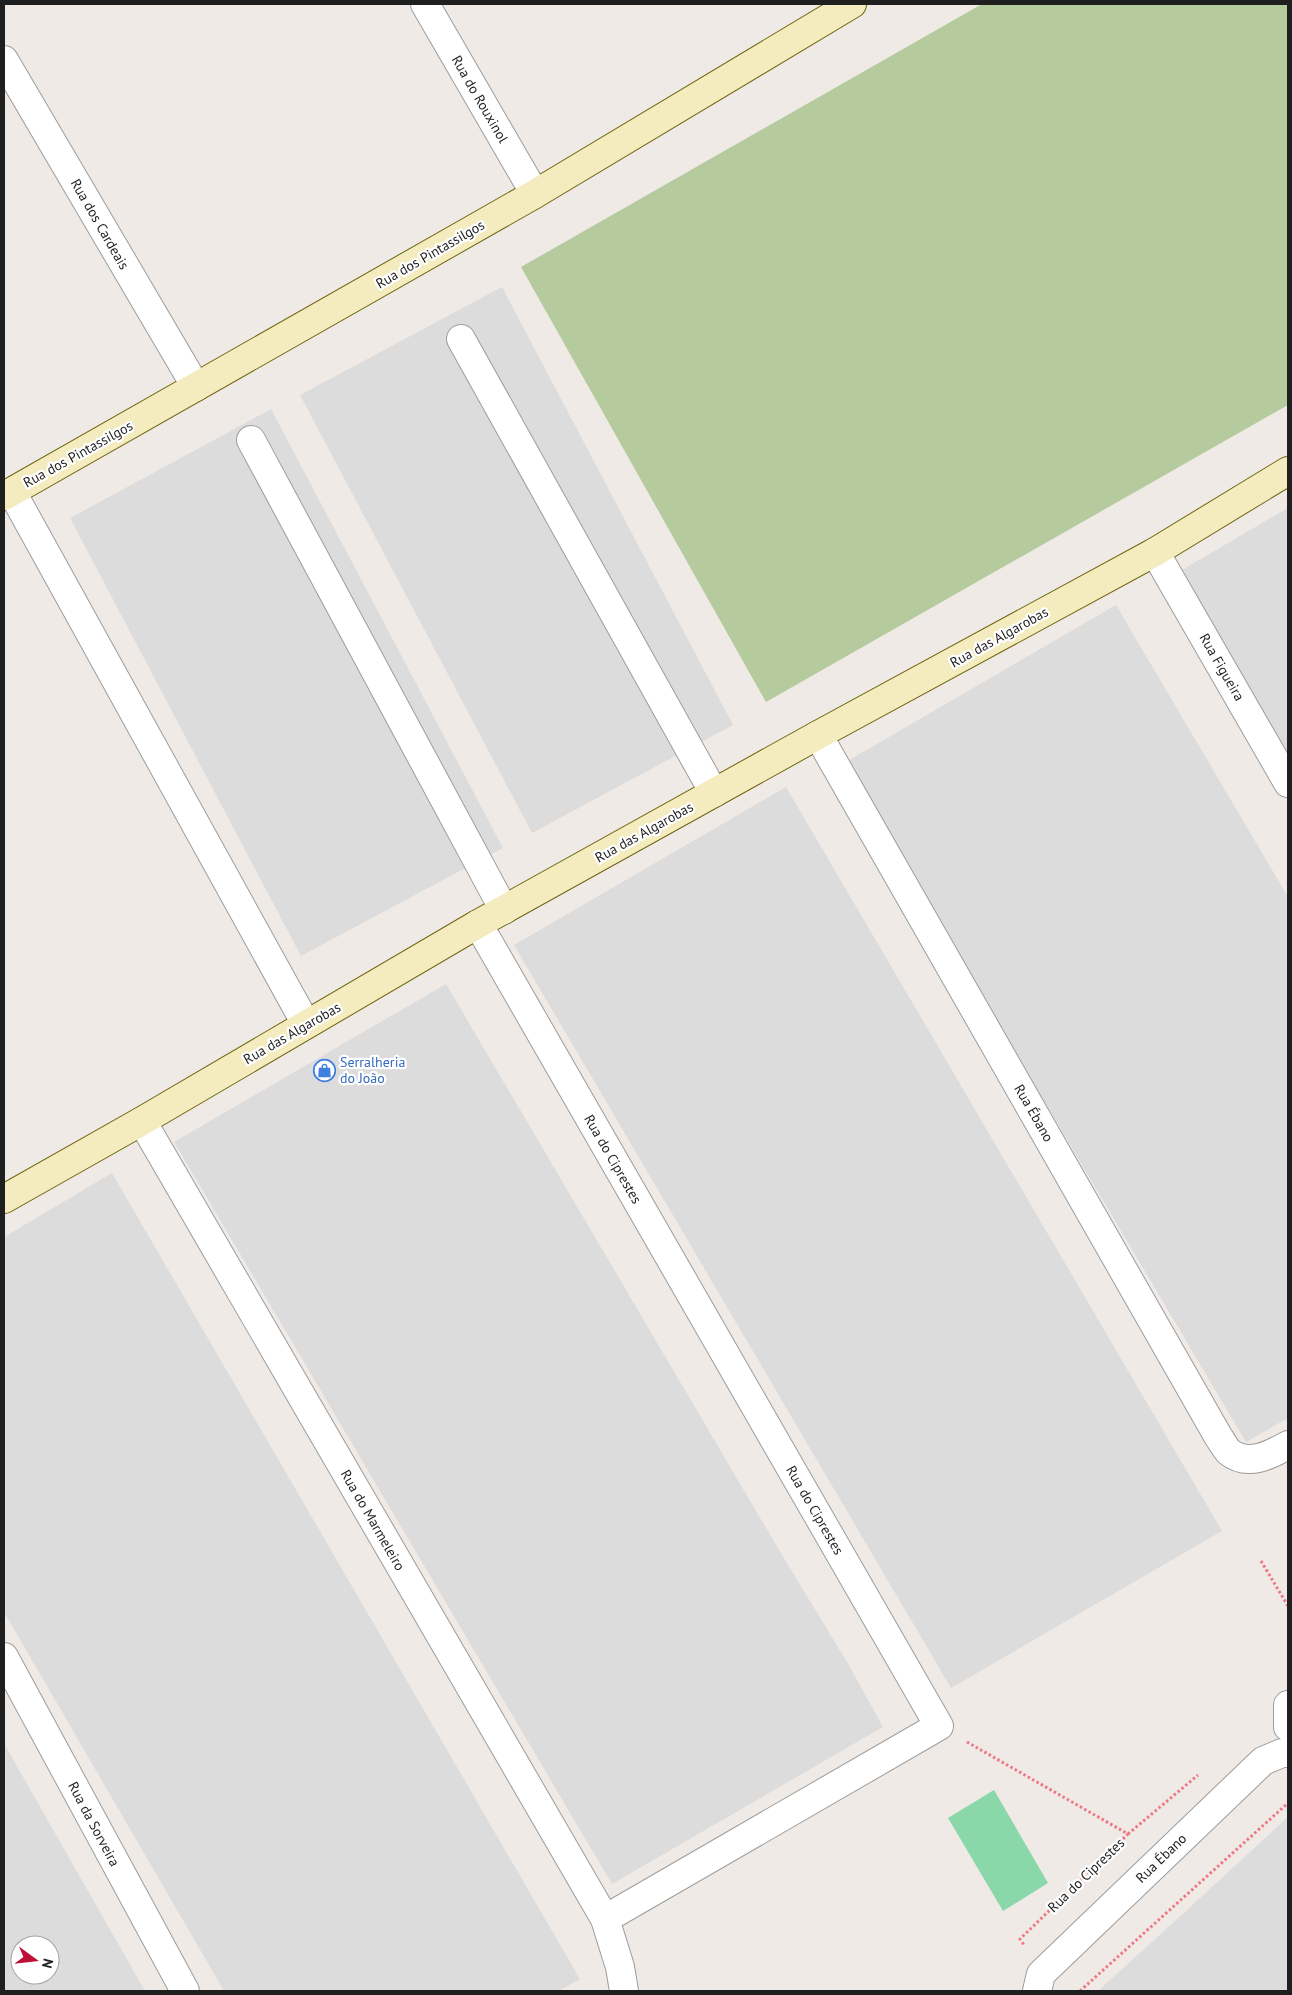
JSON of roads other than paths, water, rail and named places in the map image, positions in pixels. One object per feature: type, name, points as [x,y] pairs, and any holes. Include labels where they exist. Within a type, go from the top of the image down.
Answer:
[{"type":"street","name":"Rua do Rouxinol","points":[[425,4],[535,194]]},
{"type":"street","name":"Rua dos Pintassilgos","points":[[8,494],[535,194],[852,4]]},
{"type":"street","name":"Rua dos Cardeais","points":[[4,60],[196,387]]},
{"type":"street","points":[[461,339],[714,793]]},
{"type":"street","points":[[251,440],[504,910]]},
{"type":"street","name":"Rua das Algarobas","points":[[4,1199],[142,1122],[478,924],[1155,552],[1288,471]]},
{"type":"street","points":[[8,494],[306,1024]]},
{"type":"street","name":"Rua Figueira","points":[[1155,552],[1288,783]]},
{"type":"street","name":"Rua Ébano","points":[[818,736],[1218,1436],[1229,1452],[1247,1460],[1279,1450]]},
{"type":"street","name":"Rua do Ciprestes","points":[[478,924],[939,1726],[605,1919]]},
{"type":"street","name":"Rua do Marmeleiro","points":[[142,1122],[605,1919],[620,1968],[624,1991]]},
{"type":"street","name":"Rua da Sorveira","points":[[4,1657],[185,1991]]},
{"type":"street","points":[[1288,1705],[1288,1727]]},
{"type":"street","name":"Rua Ébano","points":[[1039,1983],[1262,1761],[1282,1753],[1288,1753]]},
{"type":"place","name":"Serralheria do João","points":[[324,1070]]}]
